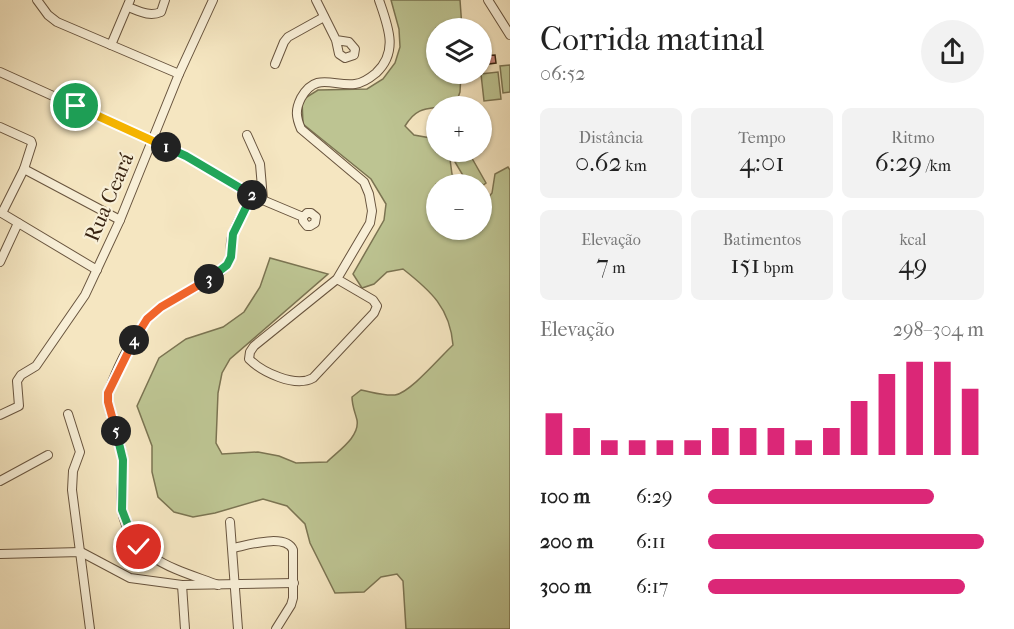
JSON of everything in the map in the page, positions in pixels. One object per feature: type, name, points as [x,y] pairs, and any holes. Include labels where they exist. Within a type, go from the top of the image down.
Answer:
[{"type":"street","points":[[37,0],[48,15],[57,22],[179,74]]},
{"type":"street","points":[[111,45],[129,3],[150,15],[155,15],[161,12],[165,0]]},
{"type":"street","name":"Rua Ceará","points":[[0,415],[19,406],[17,381],[21,375],[36,366],[85,295],[120,220],[179,74],[213,0]]},
{"type":"street","points":[[315,0],[336,40]]},
{"type":"street","points":[[337,279],[373,300],[377,306],[374,313],[313,378],[299,382],[263,371],[249,359],[254,346],[337,279],[370,223],[372,211],[364,182],[301,129],[296,117],[297,106],[304,93],[312,85],[328,81],[355,84],[370,79],[385,65],[391,44],[379,0]]},
{"type":"street","points":[[488,0],[510,35]]},
{"type":"street","points":[[274,64],[288,38],[324,17]]},
{"type":"street","points":[[0,72],[186,156],[253,196],[303,217]]},
{"type":"street","points":[[0,127],[31,141],[32,148],[24,169],[1,213],[97,270]]},
{"type":"street","points":[[247,135],[260,164],[263,199]]},
{"type":"street","points":[[24,169],[120,220]]},
{"type":"street","points":[[218,585],[149,556],[133,537],[122,510],[123,460],[108,402],[108,393],[133,340],[147,319],[161,307],[213,277],[227,265],[231,257],[233,234],[253,196]]},
{"type":"street","points":[[1,259],[18,223]]},
{"type":"street","points":[[68,414],[80,452],[72,479],[90,629]]},
{"type":"street","points":[[0,481],[48,455]]},
{"type":"street","points":[[230,522],[238,629]]},
{"type":"street","points":[[233,548],[275,541],[291,544],[294,583],[291,605],[276,629]]},
{"type":"street","points":[[0,554],[81,552],[130,578],[182,585],[235,586],[294,583]]},
{"type":"street","points":[[182,585],[185,629]]},
{"type":"green space","points":[[391,0],[460,0],[461,18],[426,18],[426,84],[460,84],[459,96],[426,96],[426,109],[416,113],[405,126],[414,135],[426,137],[426,162],[450,162],[452,174],[426,174],[426,240],[492,240],[492,193],[495,174],[508,167],[510,170],[510,629],[406,629],[403,581],[397,574],[381,577],[364,592],[335,593],[310,543],[305,524],[287,506],[263,499],[193,517],[174,512],[158,497],[152,472],[152,446],[137,406],[159,358],[186,339],[223,327],[244,312],[260,287],[270,258],[328,274],[230,359],[222,373],[218,393],[216,443],[222,454],[258,452],[279,456],[296,463],[327,462],[352,438],[355,432],[357,420],[352,397],[361,390],[386,395],[401,393],[417,381],[453,345],[443,310],[430,293],[403,269],[387,272],[374,284],[362,288],[353,274],[384,220],[386,204],[371,179],[303,124],[302,100],[318,90],[367,89],[383,79],[395,63],[400,47],[399,29]]},
{"type":"green space","points":[[510,65],[510,92],[503,93],[500,66]]},
{"type":"green space","points":[[498,72],[501,99],[492,100],[492,96],[483,96],[482,84],[492,84],[492,73]]},
{"type":"green space","points":[[455,162],[474,162],[481,174],[462,174]]},
{"type":"building","points":[[492,55],[495,55],[496,63],[492,64]]},
{"type":"route","points":[[76,106],[186,156],[253,196],[233,234],[231,257],[227,265],[213,277],[161,307],[147,319],[133,340],[111,383],[108,402],[123,460],[122,510],[139,547]]}]
